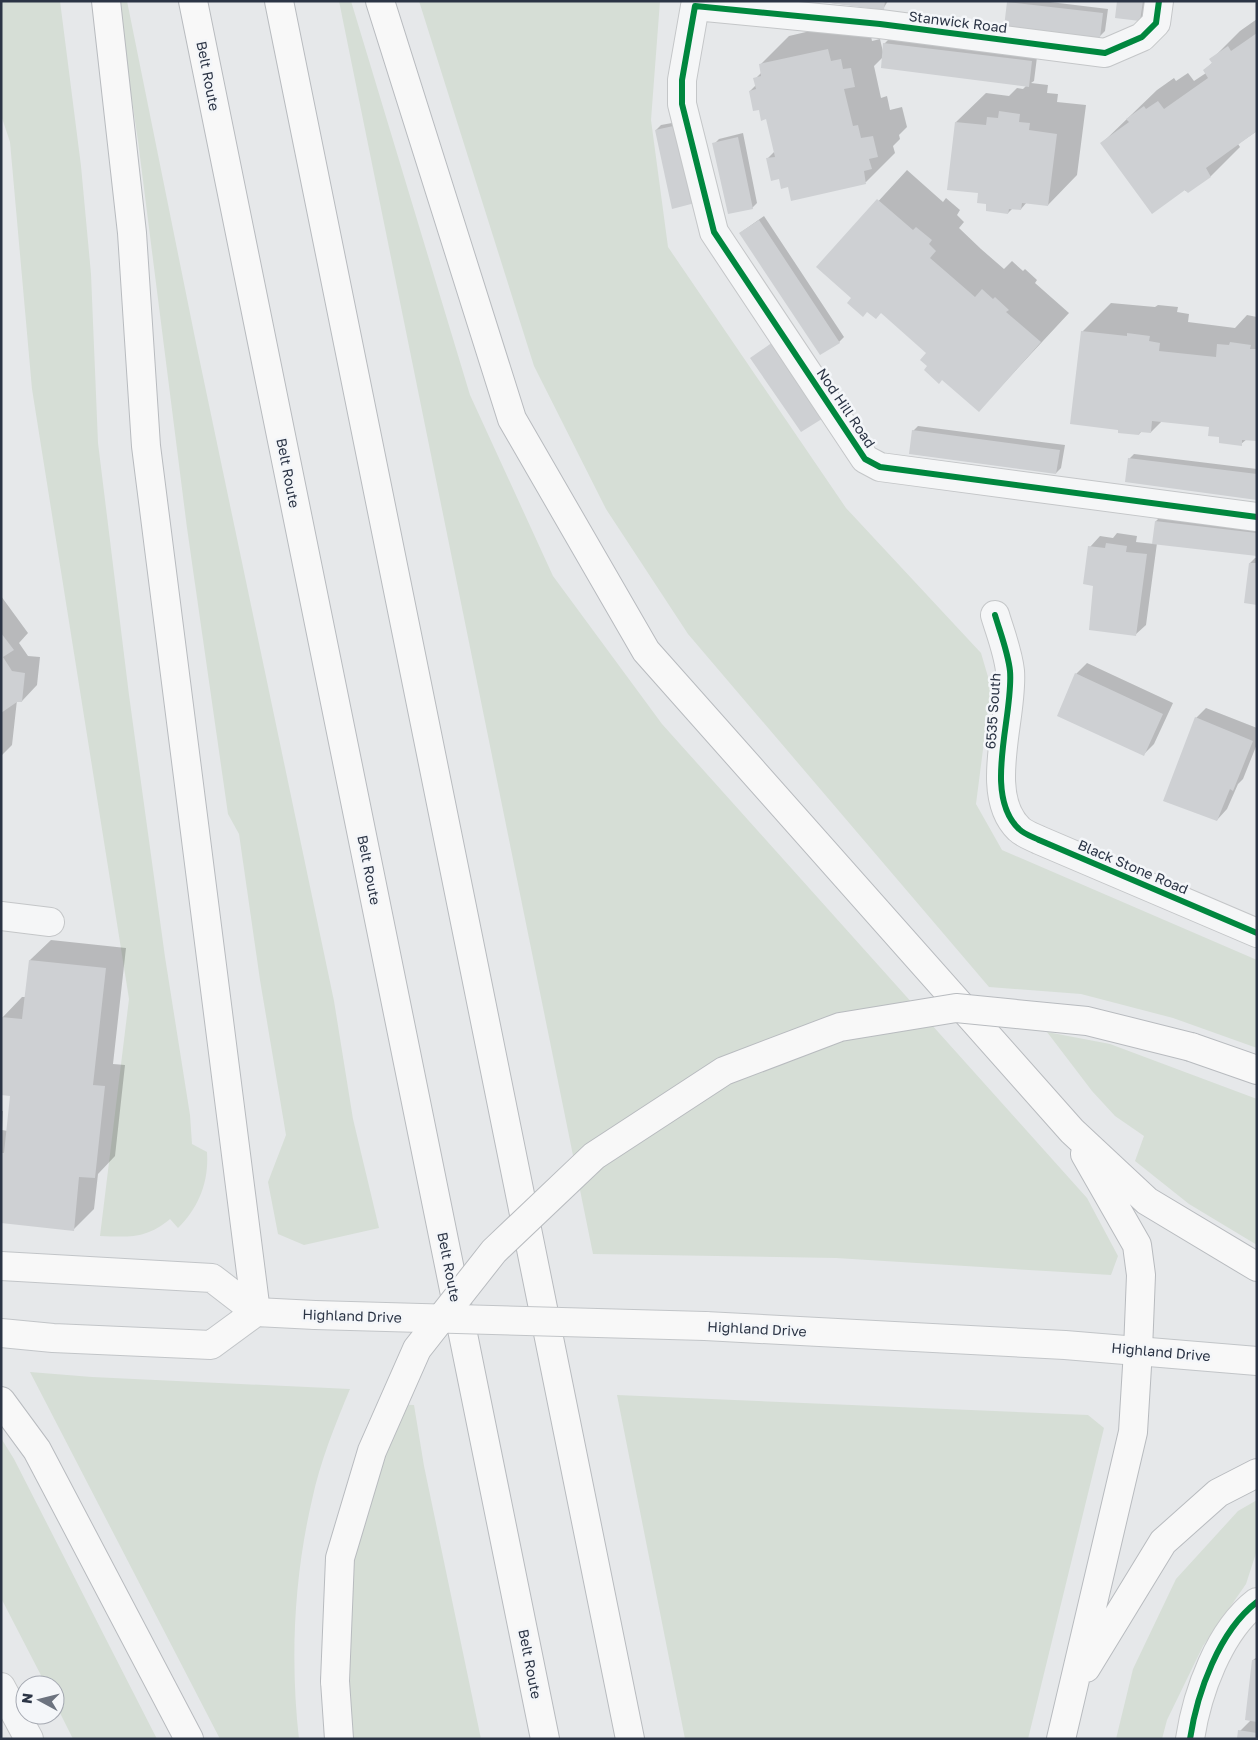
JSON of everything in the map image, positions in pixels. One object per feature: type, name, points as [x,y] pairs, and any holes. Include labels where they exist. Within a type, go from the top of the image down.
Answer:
[{"type":"main road","points":[[106,1],[132,233],[146,446],[256,1312]]},
{"type":"main road","name":"Belt Route","points":[[193,1],[545,1739]]},
{"type":"main road","points":[[280,1],[630,1739]]},
{"type":"main road","points":[[380,1],[512,419],[646,651],[1072,1131],[1147,1201],[1257,1268]]},
{"type":"main road","points":[[339,1739],[335,1681],[340,1558],[372,1451],[417,1349],[494,1251],[594,1156],[724,1071],[840,1027],[956,1008],[1087,1021],[1191,1047],[1257,1070]]},
{"type":"main road","points":[[1061,1739],[1133,1432],[1141,1275],[1137,1245],[1072,1131]]},
{"type":"main road","points":[[1,1266],[212,1278],[256,1312]]},
{"type":"main road","points":[[1,1334],[211,1345],[256,1312]]},
{"type":"main road","name":"Highland Drive","points":[[256,1312],[705,1326],[1138,1350],[1257,1361]]},
{"type":"main road","points":[[1,1401],[37,1450],[189,1739]]},
{"type":"main road","points":[[1074,1688],[1163,1542],[1218,1493],[1257,1473]]},
{"type":"street","name":"Stanwick Road","points":[[695,6],[880,24],[1104,53],[1142,37],[1156,23],[1159,1]]},
{"type":"street","name":"Nod Hill Road","points":[[695,6],[682,80],[682,104],[714,232],[865,459],[880,467],[1257,517]]},
{"type":"street","name":"6535 South","points":[[995,615],[1010,671],[1001,772],[1008,811]]},
{"type":"street","name":"Black Stone Road","points":[[1008,811],[1019,829],[1039,840],[1257,933]]},
{"type":"street","points":[[1,916],[50,922]]},
{"type":"street","points":[[1190,1739],[1194,1718],[1217,1652],[1249,1608],[1257,1602]]},
{"type":"street","points":[[1,1687],[29,1739]]},
{"type":"shaded area","points":[[1,1],[60,1],[81,166],[91,274],[98,443],[129,695],[165,957],[190,1115],[192,1144],[207,1152],[206,1174],[201,1193],[192,1211],[178,1228],[170,1219],[153,1230],[129,1236],[100,1236],[129,999],[32,389],[10,142],[1,115]]},
{"type":"shaded area","points":[[117,1],[127,1],[196,343],[334,1001],[353,1119],[379,1228],[304,1245],[278,1234],[268,1182],[286,1135],[260,980],[239,834],[228,814],[187,528],[138,141]]},
{"type":"shaded area","points":[[339,1],[351,1],[470,395],[553,576],[662,724],[1087,1198],[1118,1256],[1111,1275],[836,1258],[593,1254]]},
{"type":"shaded area","points":[[419,1],[660,1],[651,120],[668,247],[846,508],[981,653],[991,687],[976,804],[1002,850],[1257,960],[1257,1048],[1173,1018],[1081,994],[989,987],[688,634],[606,509],[534,366]]},
{"type":"shaded area","points":[[1047,1032],[1110,1044],[1257,1099],[1257,1245],[1189,1204],[1135,1161],[1144,1136],[1115,1116],[1092,1091]]},
{"type":"shaded area","points":[[30,1372],[92,1377],[350,1389],[333,1430],[319,1472],[301,1559],[294,1649],[299,1739],[220,1739]]},
{"type":"shaded area","points":[[617,1395],[1088,1415],[1104,1428],[1028,1739],[685,1739]]},
{"type":"shaded area","points":[[389,1404],[414,1405],[424,1466],[481,1739],[342,1739],[335,1625]]},
{"type":"shaded area","points":[[1,1438],[14,1459],[157,1739],[73,1739],[65,1723],[65,1675],[41,1675],[1,1598]]},
{"type":"shaded area","points":[[1257,1500],[1257,1550],[1246,1584],[1203,1646],[1167,1720],[1162,1739],[1116,1739],[1133,1669],[1176,1579],[1238,1511]]},
{"type":"building","points":[[814,1],[885,1],[884,10]]},
{"type":"building","points":[[1117,1],[1143,1],[1140,21],[1115,18]]},
{"type":"building","points":[[1007,2],[1103,13],[1100,38],[1004,27]]},
{"type":"building","points":[[1257,33],[1257,131],[1206,168],[1211,177],[1188,193],[1185,190],[1152,214],[1100,143],[1129,122],[1126,119],[1144,106],[1146,109],[1158,101],[1164,109],[1208,78],[1203,70],[1212,63],[1209,59],[1228,46],[1231,51]]},
{"type":"building","points":[[883,43],[1032,61],[1029,87],[881,68]]},
{"type":"building","points":[[828,49],[831,61],[841,59],[843,69],[851,68],[855,87],[844,89],[853,126],[858,125],[861,138],[873,136],[878,157],[869,159],[872,169],[864,171],[866,184],[791,201],[788,187],[781,189],[779,179],[771,181],[766,158],[775,157],[766,119],[761,121],[759,110],[753,111],[749,91],[756,89],[753,78],[761,76],[759,64]]},
{"type":"building","points":[[999,111],[1020,114],[1019,122],[1030,123],[1029,130],[1057,134],[1048,206],[1022,203],[1021,210],[1009,209],[1008,214],[986,211],[986,204],[977,203],[978,193],[947,190],[955,122],[986,125],[987,117],[998,118]]},
{"type":"building","points":[[678,125],[695,203],[672,209],[655,130]]},
{"type":"building","points":[[738,137],[753,209],[728,214],[712,143]]},
{"type":"building","points":[[877,199],[913,230],[916,227],[932,240],[929,244],[936,251],[930,258],[975,297],[982,289],[993,299],[995,297],[1009,310],[1006,312],[1041,342],[979,412],[942,380],[939,384],[924,370],[927,366],[920,360],[926,353],[881,313],[876,319],[867,312],[863,317],[847,303],[851,298],[816,267]]},
{"type":"building","points":[[759,220],[840,343],[820,355],[739,233]]},
{"type":"building","points":[[1081,331],[1127,336],[1127,333],[1150,336],[1149,341],[1160,343],[1159,351],[1216,357],[1217,344],[1229,345],[1230,342],[1251,345],[1250,349],[1257,349],[1257,441],[1242,440],[1242,446],[1219,443],[1219,437],[1208,436],[1209,427],[1152,421],[1151,433],[1140,432],[1139,435],[1118,433],[1118,430],[1070,424]]},
{"type":"building","points":[[773,342],[825,417],[801,432],[750,358]]},
{"type":"building","points":[[912,430],[1060,450],[1056,474],[909,454]]},
{"type":"building","points":[[1128,458],[1257,474],[1257,500],[1125,482]]},
{"type":"building","points":[[1155,521],[1257,533],[1257,556],[1152,544]]},
{"type":"building","points":[[1106,543],[1127,546],[1126,552],[1147,554],[1136,636],[1089,630],[1093,586],[1083,584],[1088,546],[1105,548]]},
{"type":"building","points":[[1249,563],[1257,563],[1257,605],[1244,603]]},
{"type":"building","points":[[1,633],[14,650],[3,657],[12,671],[25,673],[22,702],[17,702],[1,713]]},
{"type":"building","points":[[1075,673],[1163,714],[1144,756],[1057,716]]},
{"type":"building","points":[[1195,717],[1253,741],[1233,791],[1230,789],[1217,821],[1163,801]]},
{"type":"building","points":[[29,960],[106,968],[93,1085],[105,1086],[95,1178],[79,1177],[74,1231],[1,1223],[1,1153],[4,1153],[10,1096],[1,1095],[1,1017],[22,1019]]},
{"type":"building","points":[[1252,1660],[1257,1660],[1257,1722],[1245,1720]]},
{"type":"building","points":[[1238,1730],[1257,1733],[1257,1739],[1237,1739]]},
{"type":"cycle path","points":[[1159,1],[1156,23],[1142,37],[1105,53],[880,24],[695,6],[682,80],[682,104],[714,232],[865,459],[880,467],[1257,517]]},
{"type":"cycle path","points":[[995,615],[1006,649],[1010,671],[1010,689],[1002,753],[1001,775],[1003,796],[1008,814],[1019,829],[1039,840],[1257,933]]},
{"type":"cycle path","points":[[1190,1739],[1198,1702],[1212,1664],[1231,1629],[1243,1614],[1257,1602]]}]
